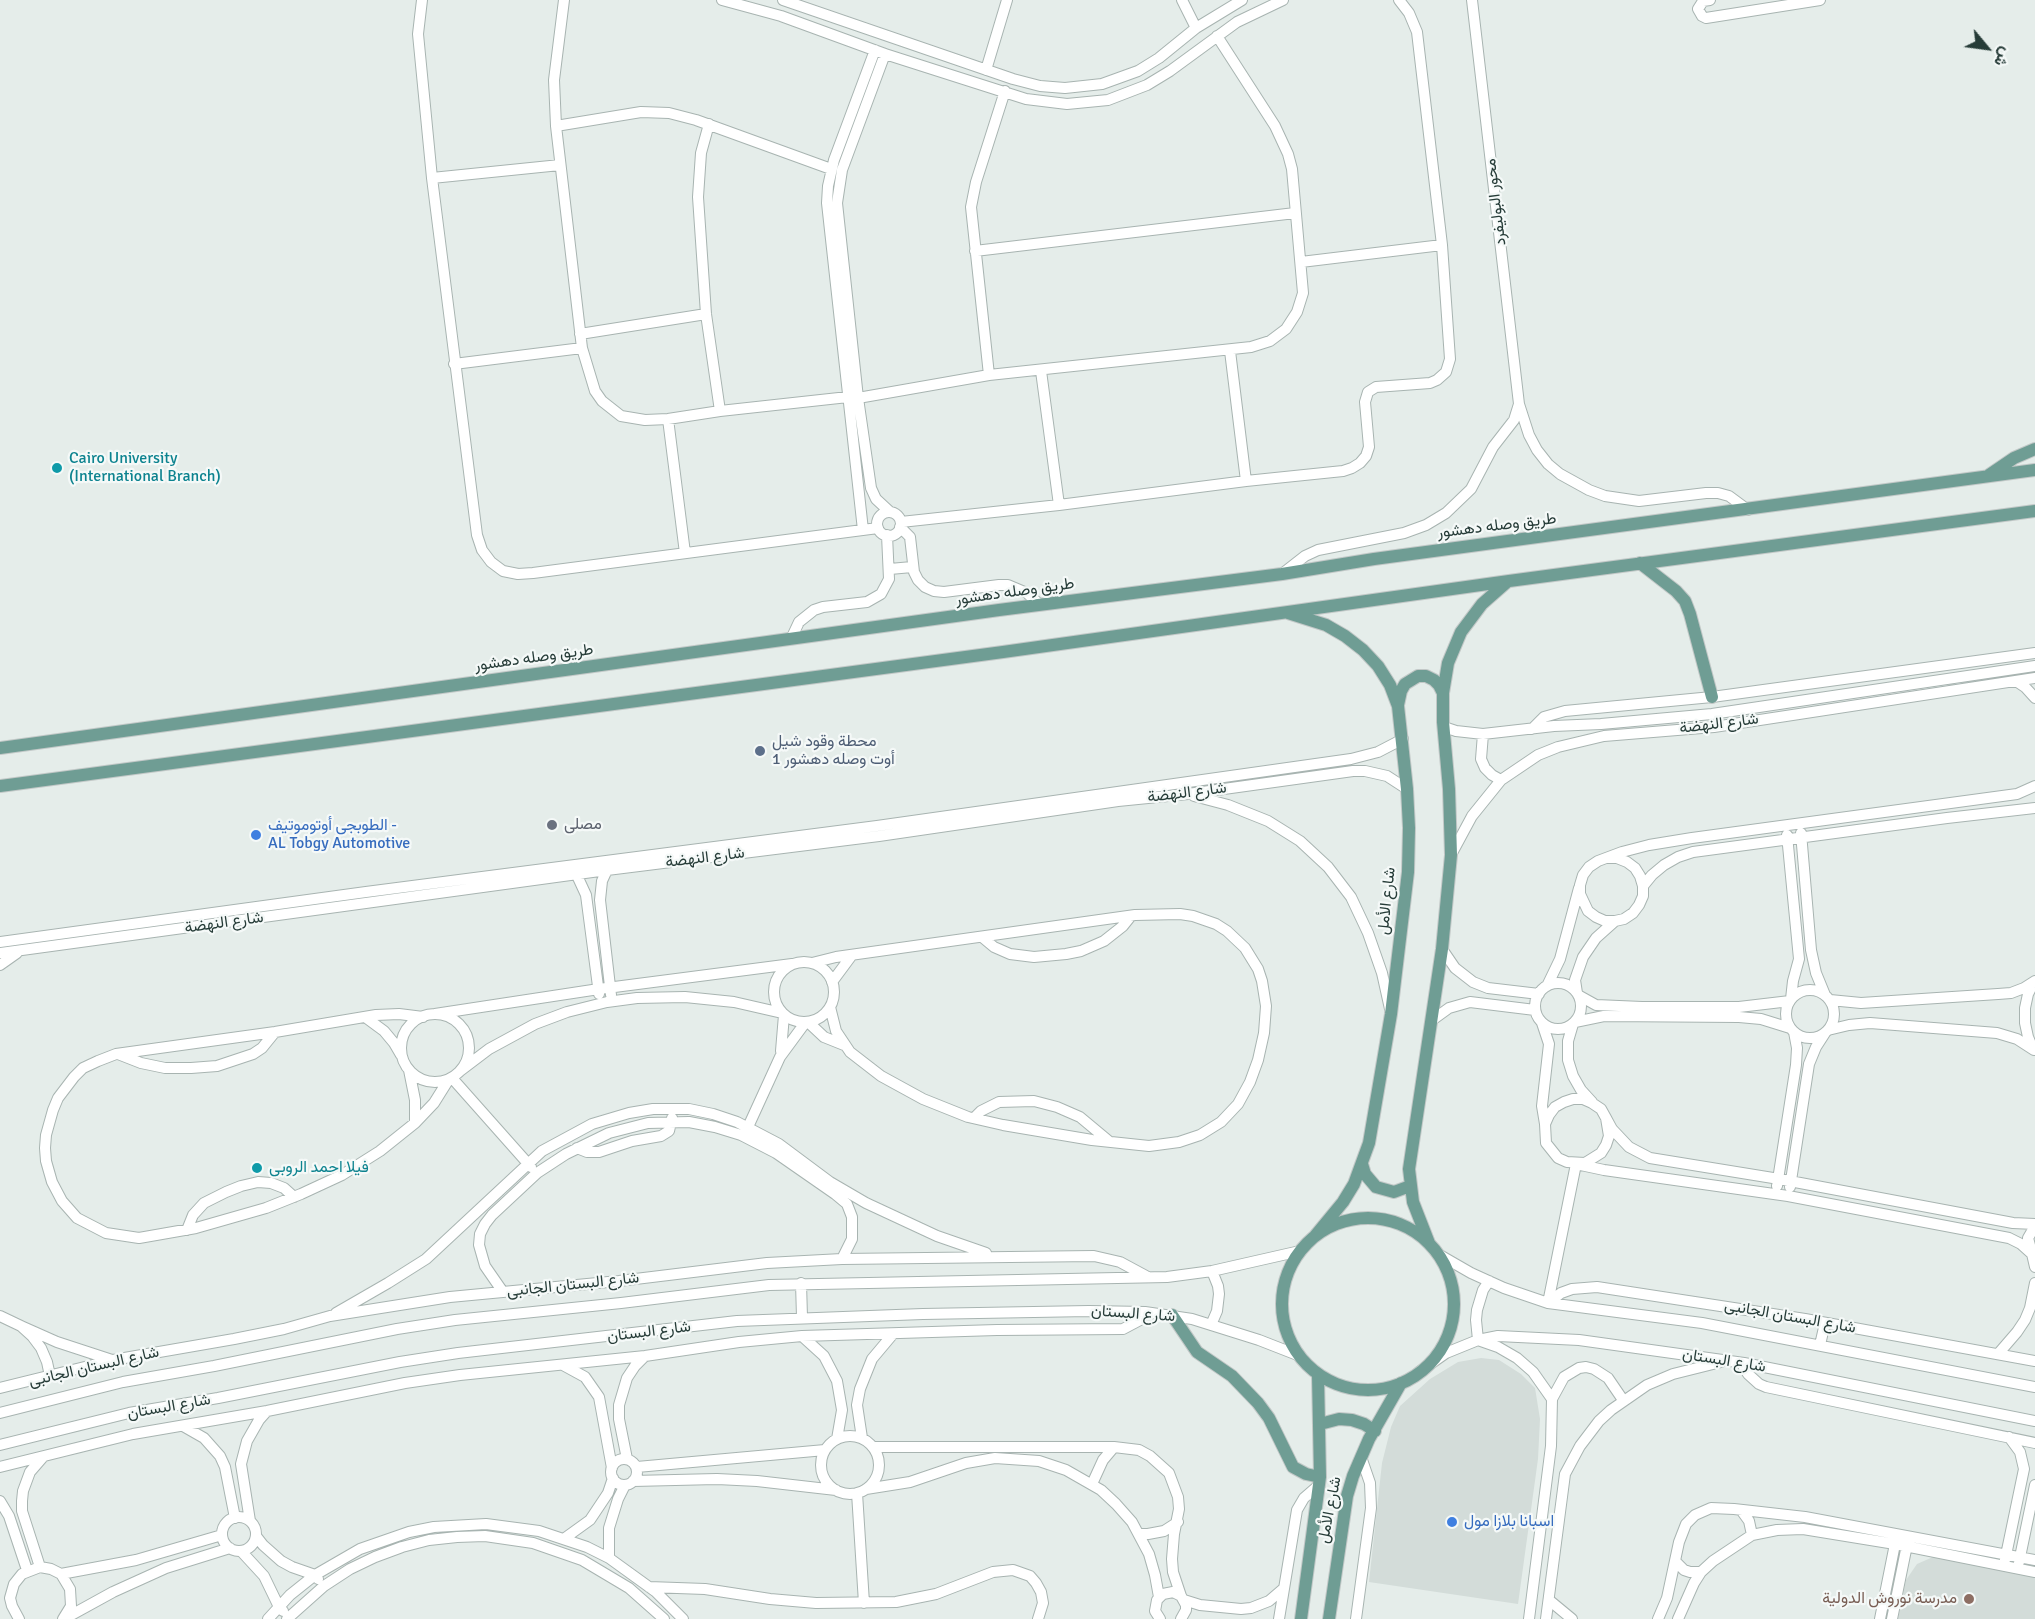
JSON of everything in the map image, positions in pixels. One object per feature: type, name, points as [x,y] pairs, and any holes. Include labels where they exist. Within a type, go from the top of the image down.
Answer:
[{"type":"main road","points":[[1987,477],[2014,458],[2035,449]]},
{"type":"main road","name":"طريق وصله دهشور","points":[[0,748],[2035,470]]},
{"type":"main road","points":[[0,786],[2035,511]]},
{"type":"main road","points":[[1640,563],[1676,591],[1685,601],[1712,697]]},
{"type":"main road","points":[[1429,1243],[1418,1217],[1410,1186],[1409,1169],[1442,949],[1451,855],[1443,693],[1448,663],[1461,633],[1482,604],[1509,581]]},
{"type":"main road","name":"شارع الأمل","points":[[1284,612],[1326,625],[1345,636],[1363,650],[1384,676],[1398,706],[1403,739],[1409,828],[1408,872],[1390,1014],[1369,1143],[1362,1164],[1343,1202],[1315,1236]]},
{"type":"main road","points":[[1398,706],[1405,684],[1418,676],[1426,676],[1434,680],[1443,693]]},
{"type":"main road","points":[[1362,1164],[1370,1182],[1377,1187],[1394,1192],[1410,1186]]},
{"type":"main road","points":[[1373,1218],[1394,1221],[1413,1230],[1429,1243],[1446,1268],[1452,1284],[1454,1300],[1449,1334],[1441,1349],[1419,1372],[1401,1383],[1382,1389],[1361,1390],[1340,1386],[1318,1375],[1300,1356],[1286,1332],[1282,1304],[1287,1276],[1300,1251],[1315,1236],[1353,1219],[1373,1218]]},
{"type":"main road","points":[[1172,1315],[1197,1352],[1232,1376],[1258,1403],[1269,1418],[1293,1467],[1320,1481]]},
{"type":"main road","name":"شارع الأمل","points":[[1301,1619],[1320,1481],[1318,1375]]},
{"type":"main road","name":"شارع الأمل","points":[[1329,1619],[1347,1496],[1361,1457],[1401,1383]]},
{"type":"main road","points":[[1320,1424],[1339,1419],[1352,1420],[1375,1431]]},
{"type":"street","points":[[422,0],[418,34],[454,364],[477,535],[482,550],[490,562],[503,571],[518,574],[863,530],[896,534],[901,524]]},
{"type":"street","points":[[564,0],[554,80],[556,126],[582,348],[595,391],[610,410],[632,420],[668,419],[720,411],[853,398],[989,375],[1230,351],[1270,341],[1286,329],[1297,312],[1303,293],[1292,169],[1283,139],[1217,36]]},
{"type":"street","points":[[722,0],[781,15],[880,52],[1026,99],[1081,104],[1108,100],[1159,79],[1237,22],[1283,0]]},
{"type":"street","points":[[781,15],[784,0],[1028,83],[1078,88],[1102,84],[1149,65],[1196,28],[1242,0]]},
{"type":"street","points":[[986,70],[1007,0]]},
{"type":"street","points":[[1182,0],[1196,28]]},
{"type":"street","points":[[901,524],[1343,471],[1360,463],[1369,447],[1365,402],[1368,392],[1376,387],[1437,380],[1446,372],[1450,359],[1442,245],[1417,32],[1409,13],[1399,0]]},
{"type":"street","name":"محور البوليفرد","points":[[1472,0],[1519,404],[1533,442],[1548,464],[1560,474],[1589,490],[1613,498],[1639,501],[1718,493],[1739,502],[1748,510]]},
{"type":"street","points":[[1710,0],[1703,2],[1698,9],[1706,18],[1820,0]]},
{"type":"street","points":[[880,52],[831,169],[827,194],[828,219],[853,398],[871,488],[876,499],[890,512],[897,515],[910,537],[912,567],[918,580],[925,587],[944,592],[1008,585],[1027,593],[1040,605]]},
{"type":"street","points":[[863,530],[837,203],[842,170],[880,52]]},
{"type":"street","points":[[989,375],[971,216],[972,198],[1005,91]]},
{"type":"street","points":[[556,126],[641,112],[683,116],[831,169]]},
{"type":"street","points":[[709,124],[701,153],[698,182],[706,314],[720,411]]},
{"type":"street","points":[[432,178],[560,165]]},
{"type":"street","points":[[975,252],[1295,213]]},
{"type":"street","points":[[1301,262],[1442,245]]},
{"type":"street","points":[[580,334],[706,314]]},
{"type":"street","points":[[454,364],[582,348]]},
{"type":"street","points":[[1230,351],[1246,481]]},
{"type":"street","points":[[1041,371],[1059,505]]},
{"type":"street","points":[[1282,574],[1305,556],[1318,550],[1404,533],[1426,525],[1446,513],[1471,489],[1493,447],[1514,420],[1519,404]]},
{"type":"street","points":[[668,419],[685,553]]},
{"type":"street","points":[[791,639],[799,622],[814,610],[867,602],[874,599],[886,587],[890,569],[880,517],[890,512]]},
{"type":"street","points":[[890,569],[912,567]]},
{"type":"street","points":[[1531,729],[1544,717],[1565,711],[1712,697],[2035,652]]},
{"type":"street","name":"شارع النهضة","points":[[1444,727],[1456,731],[1483,734],[1712,714],[2035,666]]},
{"type":"street","name":"شارع النهضة","points":[[1451,855],[1472,816],[1501,780],[1538,756],[1558,747],[1604,736],[1714,727],[2035,678]]},
{"type":"street","points":[[2016,681],[2035,698]]},
{"type":"street","points":[[1923,682],[1925,694]]},
{"type":"street","points":[[1775,704],[1776,717]]},
{"type":"street","points":[[1483,734],[1481,759],[1485,768],[1501,780]]},
{"type":"street","name":"شارع النهضة","points":[[574,870],[607,870],[879,836],[1351,759],[1378,752],[1403,739]]},
{"type":"street","name":"شارع النهضة","points":[[0,953],[21,945],[574,870],[877,826],[1117,796],[1188,794],[1353,771],[1376,773],[1398,782],[1407,789]]},
{"type":"street","points":[[2033,1254],[2009,1238],[1788,1196],[1596,1169],[1567,1162],[1551,1151],[1546,1143],[1542,1106],[1549,1044],[1548,1036],[1535,1010],[1539,994],[1548,986],[1560,959],[1584,875],[1589,867],[1598,861],[1622,852],[1667,842],[2017,794],[2035,786]]},
{"type":"street","points":[[1188,794],[1228,805],[1268,821],[1300,841],[1328,867],[1351,897],[1368,933],[1382,973],[1390,1014]]},
{"type":"street","points":[[1643,886],[1664,865],[1693,852],[2035,808]]},
{"type":"street","points":[[1788,1196],[1809,1064],[1816,1047],[1834,1018],[1834,1012],[1816,973],[1811,951],[1800,824]]},
{"type":"street","points":[[1776,1194],[1797,1048],[1786,1014],[1799,958],[1786,825]]},
{"type":"street","points":[[1580,885],[1580,894],[1588,911],[1596,917],[1615,921],[1624,919],[1633,913],[1643,896],[1640,876],[1627,862],[1617,858],[1607,858]]},
{"type":"street","points":[[574,870],[586,895],[607,1002]]},
{"type":"street","points":[[605,988],[600,900],[602,882],[607,870]]},
{"type":"street","points":[[402,1057],[401,1045],[404,1033],[412,1023],[435,1014],[605,988],[799,962],[812,963],[828,958],[1131,916],[1168,913],[1193,915],[1227,931],[1245,948],[1258,969],[1265,993],[1265,1020],[1259,1058],[1239,1104],[1221,1122],[1200,1135],[1169,1144],[1149,1146],[1038,1132],[945,1109],[902,1088],[861,1063],[844,1046],[833,1023],[830,1007]]},
{"type":"street","points":[[982,937],[994,947],[1010,954],[1034,957],[1066,954],[1087,949],[1104,941],[1123,926],[1131,916]]},
{"type":"street","points":[[1592,1103],[1573,1076],[1569,1060],[1568,1041],[1581,1009],[1577,994],[1576,973],[1583,957],[1596,938],[1615,921]]},
{"type":"street","name":"شارع النهضة","points":[[0,942],[21,945]]},
{"type":"street","points":[[0,965],[21,945]]},
{"type":"street","points":[[1442,949],[1455,968],[1473,982],[1488,988],[1539,994]]},
{"type":"street","points":[[832,982],[852,955]]},
{"type":"street","points":[[409,1070],[427,1082],[454,1076],[489,1049],[519,1032],[551,1018],[607,1002],[661,997],[693,997],[734,1002],[783,1014],[794,1021],[806,1022],[821,1017],[830,1007],[834,995],[832,982],[824,970],[812,963]]},
{"type":"street","points":[[780,1057],[783,1014],[774,998],[775,982],[779,974],[792,964]]},
{"type":"street","points":[[1548,986],[1563,984],[1571,987],[1577,994],[1596,1005],[1747,1007],[1790,1000],[1796,994],[1807,990],[1860,1004],[1998,994],[2024,988],[2035,981]]},
{"type":"street","points":[[2034,1051],[2025,1023],[2025,1008],[2028,994],[2035,981]]},
{"type":"street","points":[[1431,1021],[1449,1008],[1470,1002],[1535,1010]]},
{"type":"street","points":[[423,1017],[399,1014],[364,1017],[116,1054],[83,1068],[65,1087],[48,1122],[46,1161],[52,1182],[62,1202],[77,1218],[106,1233],[139,1238],[187,1230],[248,1214],[322,1185],[361,1164],[415,1123],[434,1103],[454,1076],[468,1054],[466,1035],[454,1020],[435,1014]]},
{"type":"street","points":[[1542,1023],[1554,1029],[1568,1028],[1574,1023],[1604,1016],[1739,1017],[1761,1019],[1792,1030],[1800,1036],[1813,1038],[1849,1025],[1870,1023],[1997,1033],[2017,1039],[2034,1051]]},
{"type":"street","points":[[364,1017],[384,1031],[394,1043],[409,1070],[415,1100],[415,1123]]},
{"type":"street","points":[[806,1022],[824,1037],[844,1046]]},
{"type":"street","points":[[748,1126],[780,1057],[806,1022]]},
{"type":"street","points":[[116,1054],[165,1068],[217,1066],[253,1054],[262,1048],[275,1032]]},
{"type":"street","points":[[454,1076],[537,1173]]},
{"type":"street","points":[[1545,1124],[1555,1107],[1573,1099],[1583,1099],[1601,1109],[1612,1129],[1624,1143],[1650,1158],[1779,1179],[2013,1223],[2035,1225],[2028,1238],[2035,1267]]},
{"type":"street","points":[[974,1118],[981,1111],[999,1102],[1034,1101],[1074,1114],[1110,1142]]},
{"type":"street","points":[[672,1108],[672,1122]]},
{"type":"street","points":[[330,1316],[426,1259],[528,1163],[558,1142],[592,1124],[628,1113],[672,1108],[713,1114],[748,1126],[779,1144],[830,1182],[866,1203],[937,1236],[998,1256]]},
{"type":"street","points":[[1576,1164],[1585,1163],[1601,1153],[1609,1136],[1606,1118]]},
{"type":"street","points":[[503,1292],[490,1276],[479,1245],[480,1234],[492,1215],[537,1173],[577,1148],[622,1129],[648,1123],[672,1122],[715,1127],[750,1139],[776,1153],[841,1198],[850,1210],[853,1228],[848,1250],[842,1259]]},
{"type":"street","points":[[1548,1303],[1576,1164]]},
{"type":"street","points":[[187,1230],[193,1215],[204,1203],[242,1186],[258,1182],[271,1183],[284,1188],[294,1197]]},
{"type":"street","name":"شارع البستان","points":[[0,1413],[123,1382],[396,1329],[455,1320],[621,1303],[732,1288],[801,1284],[1149,1277],[1212,1271],[1300,1251]]},
{"type":"street","name":"شارع البستان","points":[[1438,1254],[1489,1281],[1548,1303],[1702,1323],[2035,1387]]},
{"type":"street","name":"شارع البستان الجانبى","points":[[0,1388],[113,1360],[284,1329],[330,1316],[450,1297],[619,1281],[767,1263],[842,1259],[1094,1256],[1120,1262],[1149,1277]]},
{"type":"street","points":[[1211,1325],[1217,1311],[1219,1294],[1212,1271]]},
{"type":"street","points":[[619,1281],[621,1303]]},
{"type":"street","points":[[1489,1281],[1483,1290],[1477,1310],[1478,1340],[1508,1352],[1526,1364],[1552,1399]]},
{"type":"street","points":[[1998,1354],[2025,1320],[2035,1283]]},
{"type":"street","points":[[801,1284],[801,1317]]},
{"type":"street","name":"شارع البستان الجانبى","points":[[1548,1303],[1566,1291],[1597,1287],[1824,1323],[2035,1361]]},
{"type":"street","name":"شارع البستان","points":[[0,1445],[129,1413],[412,1360],[736,1321],[801,1317],[1065,1311],[1145,1312],[1172,1315],[1211,1325],[1300,1356]]},
{"type":"street","points":[[0,1467],[133,1434],[267,1412],[405,1383],[460,1375],[645,1356],[739,1342],[802,1336],[1122,1329],[1140,1320],[1145,1312]]},
{"type":"street","points":[[1,1315],[66,1346],[113,1360]]},
{"type":"street","points":[[736,1321],[739,1342]]},
{"type":"street","points":[[1820,1345],[1824,1323]]},
{"type":"street","points":[[21,1326],[41,1348],[50,1376]]},
{"type":"street","points":[[861,1438],[857,1405],[862,1381],[872,1359],[893,1334]]},
{"type":"street","points":[[802,1336],[824,1356],[837,1382],[842,1410],[837,1439]]},
{"type":"street","name":"شارع البستان","points":[[1419,1372],[1446,1353],[1478,1340],[1498,1336],[1579,1341],[1744,1363],[2035,1421]]},
{"type":"street","points":[[627,1459],[619,1419],[619,1405],[627,1378],[645,1356]]},
{"type":"street","points":[[1546,1619],[1565,1474],[1589,1433],[1611,1410],[1647,1384],[1730,1361]]},
{"type":"street","points":[[1744,1363],[1748,1374],[1766,1387],[2035,1443]]},
{"type":"street","points":[[563,1365],[585,1377],[600,1397],[612,1473],[620,1484],[717,1479],[836,1490]]},
{"type":"street","points":[[1529,1619],[1551,1446],[1552,1399],[1564,1377],[1579,1368],[1586,1367],[1608,1378],[1623,1400]]},
{"type":"street","points":[[250,1521],[240,1464],[247,1441],[267,1412]]},
{"type":"street","points":[[129,1413],[133,1434]]},
{"type":"street","points":[[183,1426],[204,1438],[220,1456],[225,1467],[235,1518]]},
{"type":"street","points":[[862,1491],[874,1481],[879,1470],[879,1458],[874,1447],[861,1438],[849,1436],[837,1439],[825,1450],[821,1463],[823,1475],[831,1486],[843,1493],[862,1491],[917,1480],[973,1462],[1010,1458],[1053,1465],[1092,1484],[1122,1509],[1139,1533],[1152,1564],[1159,1597],[1156,1603],[1158,1618]]},
{"type":"street","points":[[2003,1566],[2024,1469],[2020,1452],[2009,1437]]},
{"type":"street","points":[[874,1447],[1114,1446],[1139,1450],[1160,1463],[1169,1473],[1178,1497],[1178,1522],[1174,1534],[1172,1560],[1173,1572],[1186,1610],[1181,1619]]},
{"type":"street","points":[[1092,1484],[1098,1467],[1114,1446]]},
{"type":"street","points":[[637,1467],[825,1450]]},
{"type":"street","points":[[40,1567],[22,1511],[22,1501],[30,1472],[43,1457]]},
{"type":"street","points":[[1356,1619],[1371,1508],[1370,1483],[1361,1457]]},
{"type":"street","points":[[565,1538],[590,1520],[608,1493],[612,1473],[618,1460],[631,1460],[637,1467],[637,1474],[618,1499],[609,1528],[609,1558]]},
{"type":"street","points":[[1279,1619],[1297,1510],[1304,1498],[1320,1481]]},
{"type":"street","points":[[2017,1569],[2035,1485]]},
{"type":"street","points":[[862,1491],[864,1603]]},
{"type":"street","points":[[0,1500],[9,1516],[27,1570]]},
{"type":"street","points":[[1658,1619],[1667,1598],[1686,1524],[1695,1515],[1711,1508],[1741,1509],[1805,1517],[2035,1560]]},
{"type":"street","points":[[1741,1509],[1749,1521],[1752,1535]]},
{"type":"street","points":[[324,1586],[315,1575],[292,1567],[263,1545],[256,1536],[255,1527],[250,1521],[245,1518],[235,1518],[224,1526],[222,1535],[225,1543],[236,1549],[264,1576],[279,1607],[288,1618],[324,1586],[350,1569],[375,1557],[402,1547],[448,1538],[485,1536],[533,1543],[582,1560],[608,1573],[629,1588],[664,1619]]},
{"type":"street","points":[[1139,1533],[1156,1534],[1178,1522]]},
{"type":"street","points":[[485,1536],[486,1524]]},
{"type":"street","points":[[268,1619],[315,1575],[360,1549],[392,1537],[434,1527],[486,1524],[512,1526],[565,1538],[609,1558],[649,1587],[683,1619]]},
{"type":"street","points":[[1678,1619],[1701,1572],[1725,1551],[1752,1535],[1777,1530],[1803,1529],[1895,1544],[2035,1572]]},
{"type":"street","points":[[1880,1619],[1897,1533]]},
{"type":"street","points":[[61,1574],[136,1560],[222,1535]]},
{"type":"street","points":[[1892,1619],[1909,1535]]},
{"type":"street","points":[[64,1619],[113,1592],[166,1568],[252,1544],[256,1536]]},
{"type":"street","points":[[1676,1562],[1684,1570],[1701,1572]]},
{"type":"street","points":[[19,1619],[12,1606],[11,1590],[17,1578],[27,1570],[40,1567],[61,1574],[67,1581],[72,1597],[71,1606],[64,1619]]},
{"type":"street","points":[[649,1587],[705,1589],[793,1602],[864,1603],[916,1599],[955,1588],[993,1572],[1013,1570],[1022,1572],[1036,1583],[1041,1592],[1043,1603],[1038,1619]]},
{"type":"street","points":[[1159,1597],[1173,1592],[1200,1605],[1241,1609],[1269,1601],[1283,1589]]},
{"type":"street","points":[[0,1593],[11,1590]]},
{"type":"street","points":[[1885,1597],[1896,1599]]},
{"type":"street","points":[[1549,1600],[1572,1619]]},
{"type":"shaded area","name":"اسبانا بلازا مول","points":[[1481,1358],[1499,1360],[1521,1374],[1535,1388],[1540,1419],[1538,1459],[1518,1604],[1369,1582],[1382,1463],[1391,1427],[1400,1406],[1430,1379],[1458,1362]]},
{"type":"shaded area","name":"مدرسة نوروش الدولية","points":[[1933,1557],[2035,1577],[2035,1619],[1898,1619],[1906,1580],[1917,1564]]},
{"type":"place","name":"Cairo University (International Branch)","points":[[57,468]]},
{"type":"place","name":"محطة وقود شيل أوت وصله دهشور 1","points":[[760,751]]},
{"type":"place","name":"مصلى","points":[[552,825]]},
{"type":"place","name":"الطوبجى أوتوموتيف - AL Tobgy Automotive","points":[[256,835]]},
{"type":"place","name":"فيلا احمد الروبى","points":[[257,1168]]},
{"type":"place","name":"اسبانا بلازا مول","points":[[1452,1522]]},
{"type":"place","name":"مدرسة نوروش الدولية","points":[[1969,1599]]}]
